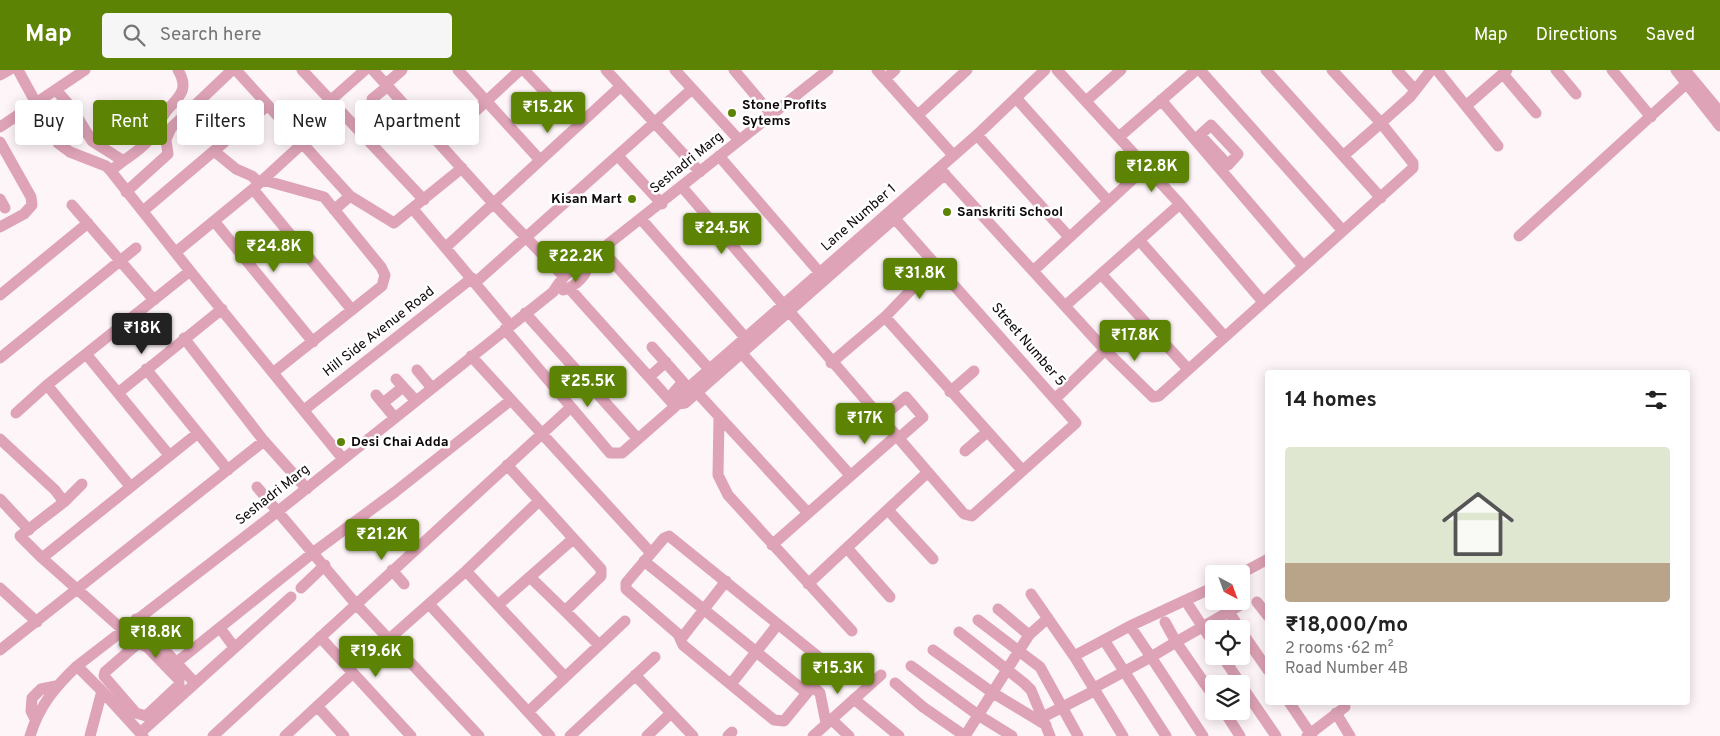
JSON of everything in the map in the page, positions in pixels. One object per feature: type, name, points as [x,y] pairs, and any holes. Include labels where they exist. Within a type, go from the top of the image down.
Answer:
[{"type":"street","points":[[0,76],[9,70]]},
{"type":"street","points":[[18,70],[33,100]]},
{"type":"street","points":[[38,100],[64,81],[85,70]]},
{"type":"street","points":[[111,171],[122,160],[128,158],[146,144],[155,133],[166,112],[178,101],[183,82],[177,70]]},
{"type":"street","points":[[126,192],[168,154],[166,140],[171,128],[232,70]]},
{"type":"street","points":[[236,70],[274,112]]},
{"type":"street","points":[[302,70],[330,100],[365,70]]},
{"type":"street","points":[[374,70],[400,100]]},
{"type":"street","points":[[372,100],[402,70]]},
{"type":"street","points":[[458,70],[540,160]]},
{"type":"street","points":[[479,108],[520,70]]},
{"type":"street","points":[[524,70],[561,109]]},
{"type":"street","points":[[606,70],[700,172]]},
{"type":"street","points":[[675,70],[739,140]]},
{"type":"street","points":[[734,70],[772,114]]},
{"type":"street","name":"Seshadri Marg","points":[[30,736],[35,719],[56,686],[77,666],[136,618],[307,489],[553,292],[563,276],[581,262],[588,260],[602,250],[662,204],[719,156],[828,70]]},
{"type":"street","points":[[877,70],[953,155]]},
{"type":"street","points":[[886,79],[895,70]]},
{"type":"street","points":[[918,115],[967,70]]},
{"type":"street","points":[[785,309],[942,171],[953,155],[977,135],[1045,70]]},
{"type":"street","points":[[1057,70],[1180,204],[1263,302]]},
{"type":"street","points":[[1086,101],[1121,70]]},
{"type":"street","points":[[1120,137],[1196,70]]},
{"type":"street","points":[[1200,70],[1343,230]]},
{"type":"street","points":[[1266,70],[1381,198]]},
{"type":"street","points":[[942,171],[1105,350],[1153,397],[1159,396],[1302,266],[1381,198],[1412,168],[1413,163],[1381,123],[1332,70]]},
{"type":"street","points":[[1397,70],[1416,90]]},
{"type":"street","points":[[1344,156],[1416,90],[1430,70]]},
{"type":"street","points":[[1437,70],[1498,146]]},
{"type":"street","points":[[1556,70],[1576,94]]},
{"type":"street","points":[[1612,70],[1651,117]]},
{"type":"street","points":[[1676,70],[1720,126]]},
{"type":"street","points":[[1685,70],[1720,112]]},
{"type":"street","points":[[1467,105],[1505,72],[1536,113]]},
{"type":"street","points":[[64,81],[71,107],[92,141],[122,160]]},
{"type":"street","points":[[1519,236],[1686,84]]},
{"type":"street","points":[[446,247],[621,86]]},
{"type":"street","name":"Hill Side Avenue Road","points":[[304,410],[474,280],[618,156],[692,89]]},
{"type":"street","points":[[1016,98],[1108,201]]},
{"type":"street","points":[[1161,100],[1219,162],[1302,266]]},
{"type":"street","points":[[143,211],[268,105]]},
{"type":"street","points":[[1,124],[15,115]]},
{"type":"street","points":[[345,116],[424,200]]},
{"type":"street","points":[[1202,143],[1200,134],[1212,125],[1238,154],[1228,165],[1219,162]]},
{"type":"street","points":[[977,135],[1069,237]]},
{"type":"street","points":[[0,142],[31,197],[32,205],[24,214],[0,227]]},
{"type":"street","points":[[61,145],[70,152],[106,166],[111,171],[190,272],[274,372],[343,460]]},
{"type":"street","points":[[176,252],[259,184],[301,145]]},
{"type":"street","points":[[305,145],[350,196],[394,223],[462,168]]},
{"type":"street","points":[[441,145],[563,276]]},
{"type":"street","points":[[214,151],[236,170],[252,176],[259,184],[352,310]]},
{"type":"street","points":[[618,156],[662,204]]},
{"type":"street","points":[[719,156],[820,273]]},
{"type":"street","points":[[1033,271],[1146,167]]},
{"type":"street","points":[[259,184],[324,197],[381,267],[385,275],[382,286],[274,372]]},
{"type":"street","points":[[682,187],[831,363],[964,514],[969,516],[976,514],[1022,470],[981,436],[950,392],[885,317]]},
{"type":"street","points":[[334,210],[350,196]]},
{"type":"street","points":[[1065,306],[1180,204]]},
{"type":"street","points":[[72,205],[122,260],[154,300]]},
{"type":"street","points":[[413,209],[474,280],[570,408],[610,453],[622,453],[676,405],[685,403],[710,370],[738,350]]},
{"type":"street","name":"Lane Number 1","points":[[738,350],[785,309],[820,273],[892,215]]},
{"type":"street","name":"Street Number 5","points":[[892,215],[1076,422],[1022,470]]},
{"type":"street","points":[[641,219],[748,341]]},
{"type":"street","points":[[214,221],[313,342]]},
{"type":"street","points":[[0,295],[88,223]]},
{"type":"street","points":[[1140,240],[1224,336]]},
{"type":"street","points":[[0,358],[136,248]]},
{"type":"street","points":[[602,250],[710,370]]},
{"type":"street","name":"Seshadri Marg","points":[[553,292],[569,288],[588,269],[588,260]]},
{"type":"street","points":[[831,363],[885,317],[936,264]]},
{"type":"street","points":[[16,413],[47,385],[190,272]]},
{"type":"street","points":[[1101,274],[1188,369]]},
{"type":"street","points":[[569,288],[651,375],[676,405]]},
{"type":"street","points":[[118,393],[222,309]]},
{"type":"street","points":[[525,313],[638,439]]},
{"type":"street","points":[[184,338],[264,441],[307,489]]},
{"type":"street","points":[[641,357],[651,375],[672,392],[683,384],[652,347]]},
{"type":"street","points":[[694,389],[738,350]]},
{"type":"street","points":[[738,350],[850,475]]},
{"type":"street","points":[[1055,399],[1105,350]]},
{"type":"street","points":[[86,354],[169,456]]},
{"type":"street","points":[[472,356],[542,433],[647,557],[704,610],[808,692],[812,703],[821,703],[828,721],[848,736]]},
{"type":"street","points":[[651,375],[666,362]]},
{"type":"street","points":[[146,369],[228,470]]},
{"type":"street","points":[[417,370],[432,388]]},
{"type":"street","points":[[950,392],[974,371]]},
{"type":"street","points":[[395,418],[380,399],[400,383],[416,401]]},
{"type":"street","points":[[47,385],[130,486]]},
{"type":"street","points":[[694,389],[808,513]]},
{"type":"street","points":[[772,545],[850,475],[923,417],[906,396],[881,418]]},
{"type":"street","points":[[177,662],[314,552],[395,492],[512,400]]},
{"type":"street","points":[[213,736],[355,603],[570,408]]},
{"type":"street","points":[[719,417],[718,475],[728,495],[852,631]]},
{"type":"street","points":[[42,558],[198,432]]},
{"type":"street","points":[[965,451],[981,436]]},
{"type":"street","points":[[0,439],[55,490],[64,502]]},
{"type":"street","points":[[0,650],[77,591],[264,441]]},
{"type":"street","points":[[507,465],[602,572],[565,611]]},
{"type":"street","points":[[808,584],[928,472]]},
{"type":"street","points":[[82,484],[64,502],[20,538],[77,591],[123,630]]},
{"type":"street","points":[[257,487],[325,565],[355,603],[479,736]]},
{"type":"street","points":[[0,499],[29,530]]},
{"type":"street","points":[[388,640],[466,571],[539,501]]},
{"type":"street","points":[[888,510],[933,559]]},
{"type":"street","points":[[669,536],[826,663],[825,671],[781,723],[683,645],[678,634],[626,588],[626,583],[647,557],[664,538],[669,536]]},
{"type":"street","points":[[498,605],[573,539]]},
{"type":"street","points":[[847,548],[890,597]]},
{"type":"street","points":[[1250,569],[1265,561]]},
{"type":"street","points":[[301,588],[325,565]]},
{"type":"street","points":[[392,570],[404,584]]},
{"type":"street","points":[[466,571],[565,677]]},
{"type":"street","points":[[530,577],[599,645]]},
{"type":"street","points":[[681,639],[726,582]]},
{"type":"street","points":[[0,588],[37,622]]},
{"type":"street","points":[[1074,656],[1130,626],[1205,591]]},
{"type":"street","points":[[1031,594],[1074,656],[1093,690],[1123,736]]},
{"type":"street","points":[[77,666],[142,735],[194,683],[291,597]]},
{"type":"street","points":[[1257,602],[1265,612]]},
{"type":"street","points":[[429,604],[550,736]]},
{"type":"street","points":[[1189,606],[1205,631]]},
{"type":"street","points":[[998,609],[1029,635]]},
{"type":"street","points":[[1046,726],[1061,709],[1202,627],[1221,610]]},
{"type":"street","points":[[136,618],[194,683]]},
{"type":"street","points":[[895,683],[922,707],[965,736],[1029,635],[1048,618]]},
{"type":"street","points":[[978,620],[1040,667],[1061,709],[1078,736]]},
{"type":"street","points":[[528,712],[625,621]]},
{"type":"street","points":[[1165,622],[1176,642],[1205,684]]},
{"type":"street","points":[[731,684],[778,624]]},
{"type":"street","points":[[1130,626],[1203,736]]},
{"type":"street","points":[[220,628],[234,647]]},
{"type":"street","points":[[959,632],[1009,669],[1031,690],[1046,726]]},
{"type":"street","points":[[320,637],[412,736]]},
{"type":"street","points":[[1104,640],[1166,736]]},
{"type":"street","points":[[106,643],[120,659]]},
{"type":"street","points":[[1250,643],[1265,666]]},
{"type":"street","points":[[136,645],[147,646],[179,680],[179,685],[146,716],[136,714],[104,676],[105,672],[120,659],[136,645]]},
{"type":"street","points":[[933,650],[993,693],[1046,726]]},
{"type":"street","points":[[570,736],[655,657]]},
{"type":"street","points":[[911,666],[978,715],[1012,736]]},
{"type":"street","points":[[285,736],[353,673]]},
{"type":"street","points":[[635,675],[693,736]]},
{"type":"street","points":[[813,736],[881,675]]},
{"type":"street","points":[[90,736],[102,691]]},
{"type":"street","points":[[1250,697],[1276,736]]},
{"type":"street","points":[[854,699],[899,736]]},
{"type":"street","points":[[1292,705],[1310,735],[1337,709],[1350,736]]},
{"type":"street","points":[[317,706],[344,736]]},
{"type":"street","points":[[647,736],[671,713]]},
{"type":"street","points":[[1230,720],[1240,736]]},
{"type":"place","name":"Stone Profits Sytems","points":[[732,113]]},
{"type":"place","name":"Kisan Mart","points":[[632,199]]},
{"type":"place","name":"Sanskriti School","points":[[947,212]]},
{"type":"place","name":"Desi Chai Adda","points":[[341,442]]}]
